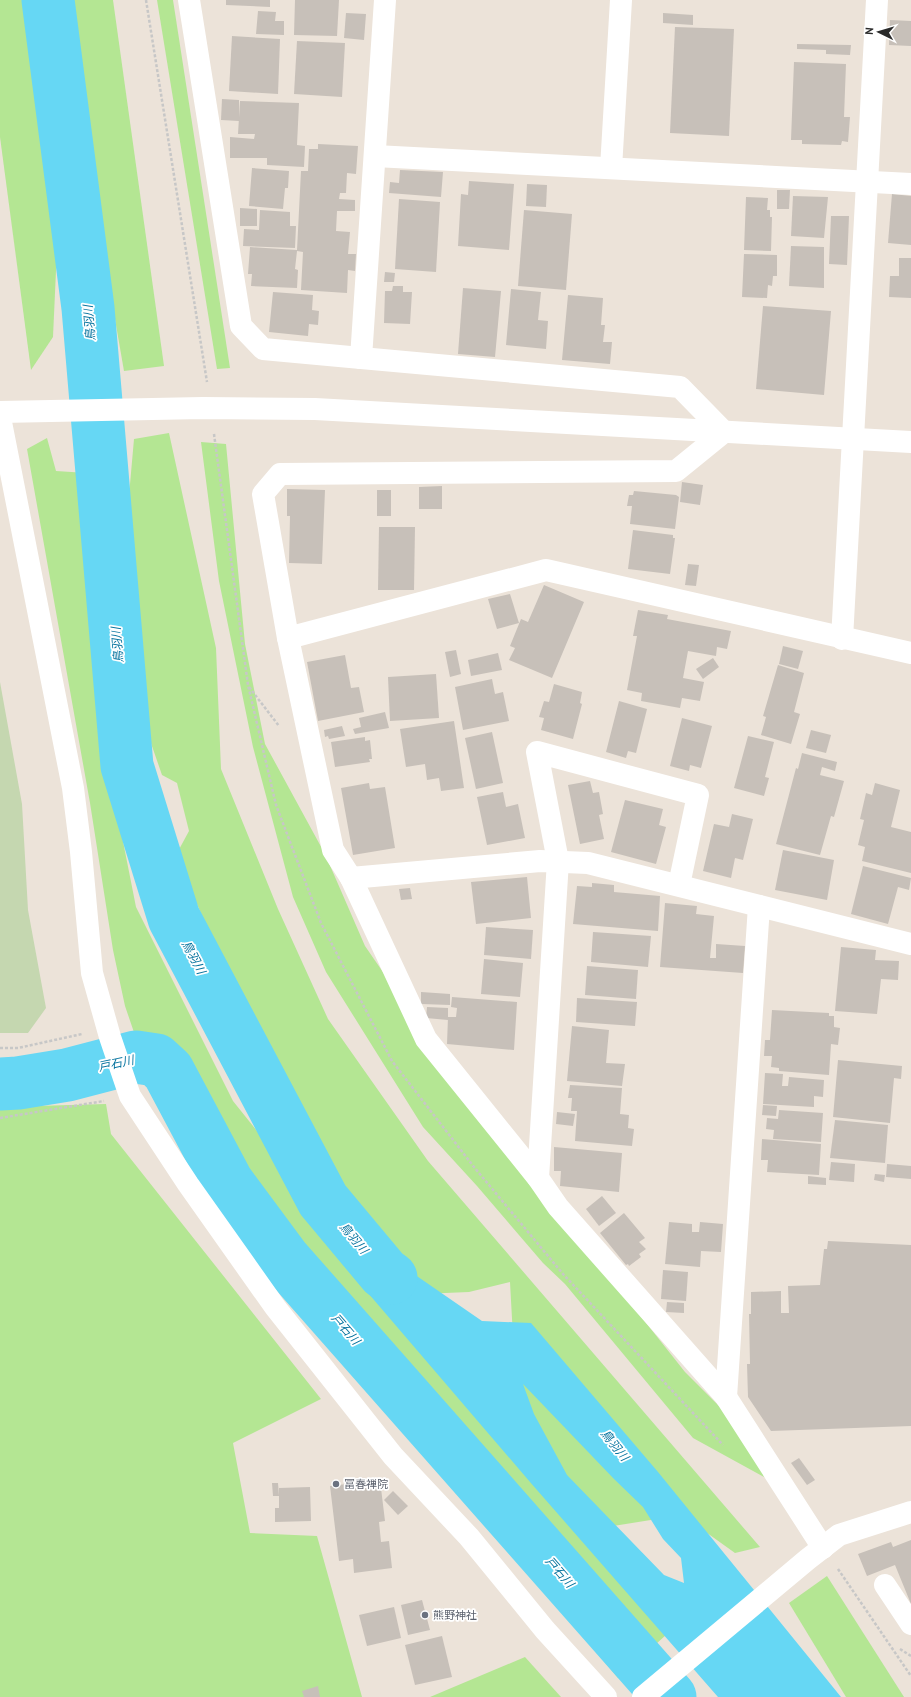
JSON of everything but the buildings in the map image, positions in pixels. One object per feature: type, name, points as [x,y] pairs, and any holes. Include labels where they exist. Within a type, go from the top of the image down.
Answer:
[{"type":"street","points":[[190,0],[241,326],[263,349],[680,387],[724,432]]},
{"type":"street","points":[[362,358],[385,0]]},
{"type":"street","points":[[611,168],[621,0]]},
{"type":"street","points":[[842,639],[877,0]]},
{"type":"street","points":[[375,156],[911,184]]},
{"type":"street","points":[[606,1697],[545,1630],[469,1537],[393,1456],[274,1307],[188,1184],[128,1090],[108,1033],[92,973],[81,852],[73,788],[6,413],[207,408],[315,410],[911,442]]},
{"type":"street","points":[[724,432],[676,471],[280,474],[263,494],[288,638],[333,850],[351,878],[426,1039],[538,1178],[558,1207],[726,1397],[801,1510],[815,1553]]},
{"type":"street","points":[[288,638],[546,570],[842,639],[911,653]]},
{"type":"street","points":[[538,1178],[558,860],[537,752],[698,795],[679,885]]},
{"type":"street","points":[[351,878],[540,860],[588,863],[911,944]]},
{"type":"street","points":[[726,1397],[759,906]]},
{"type":"street","points":[[643,1697],[815,1553],[839,1535],[911,1512]]},
{"type":"street","points":[[885,1585],[911,1624]]},
{"type":"path","points":[[146,0],[207,408]]},
{"type":"path","points":[[0,1048],[18,1048],[108,1033]]},
{"type":"path","points":[[0,1118],[128,1090]]},
{"type":"path","points":[[815,1553],[911,1676]]},
{"type":"green space","points":[[0,0],[24,0],[57,249],[53,337],[31,370],[0,137]]},
{"type":"green space","points":[[63,0],[113,0],[164,366],[124,371],[72,72]]},
{"type":"green space","points":[[157,0],[173,0],[230,368],[217,369]]},
{"type":"green space","points":[[169,433],[216,648],[221,769],[278,909],[328,1019],[428,1161],[760,1547],[735,1553],[682,1515],[607,1527],[546,1466],[517,1410],[510,1282],[469,1292],[421,1294],[363,1223],[321,1163],[285,1086],[227,974],[176,855],[189,831],[177,783],[162,775],[116,642],[134,439]]},
{"type":"green space","points":[[47,438],[56,471],[87,473],[93,508],[115,531],[96,705],[136,907],[233,1101],[485,1416],[666,1635],[618,1678],[308,1307],[209,1172],[152,1085],[125,1006],[113,950],[90,803],[27,449]]},
{"type":"green space","points":[[201,442],[226,444],[245,644],[265,744],[325,854],[365,946],[513,1161],[570,1227],[685,1372],[738,1425],[766,1478],[693,1438],[565,1284],[543,1263],[477,1186],[423,1127],[326,972],[293,897],[253,747],[219,581]]},
{"type":"green space","points":[[0,682],[22,804],[28,910],[46,1008],[28,1033],[0,1033]]},
{"type":"green space","points":[[106,1104],[111,1134],[321,1399],[233,1443],[250,1533],[317,1536],[362,1697],[0,1697],[0,1107]]},
{"type":"green space","points":[[827,1576],[904,1697],[846,1697],[789,1603]]},
{"type":"green space","points":[[525,1657],[561,1697],[430,1697]]},
{"type":"water","points":[[337,1221],[482,1321],[531,1323],[658,1472],[841,1697],[718,1697],[530,1482],[368,1293]],"holes":[[[523,1384],[614,1479],[643,1507],[663,1539],[681,1558],[684,1583],[664,1575],[567,1475],[534,1414]]]},
{"type":"waterway","name":"鳥羽川","points":[[48,0],[88,308],[127,766],[174,918],[323,1200],[384,1273],[391,1278]]},
{"type":"waterway","name":"戸石川","points":[[0,1084],[18,1083],[67,1075],[136,1057],[156,1060],[168,1071],[227,1182],[284,1259],[670,1697]]},
{"type":"place","name":"冨春禅院","points":[[336,1484]]},
{"type":"place","name":"熊野神社","points":[[425,1615]]}]
